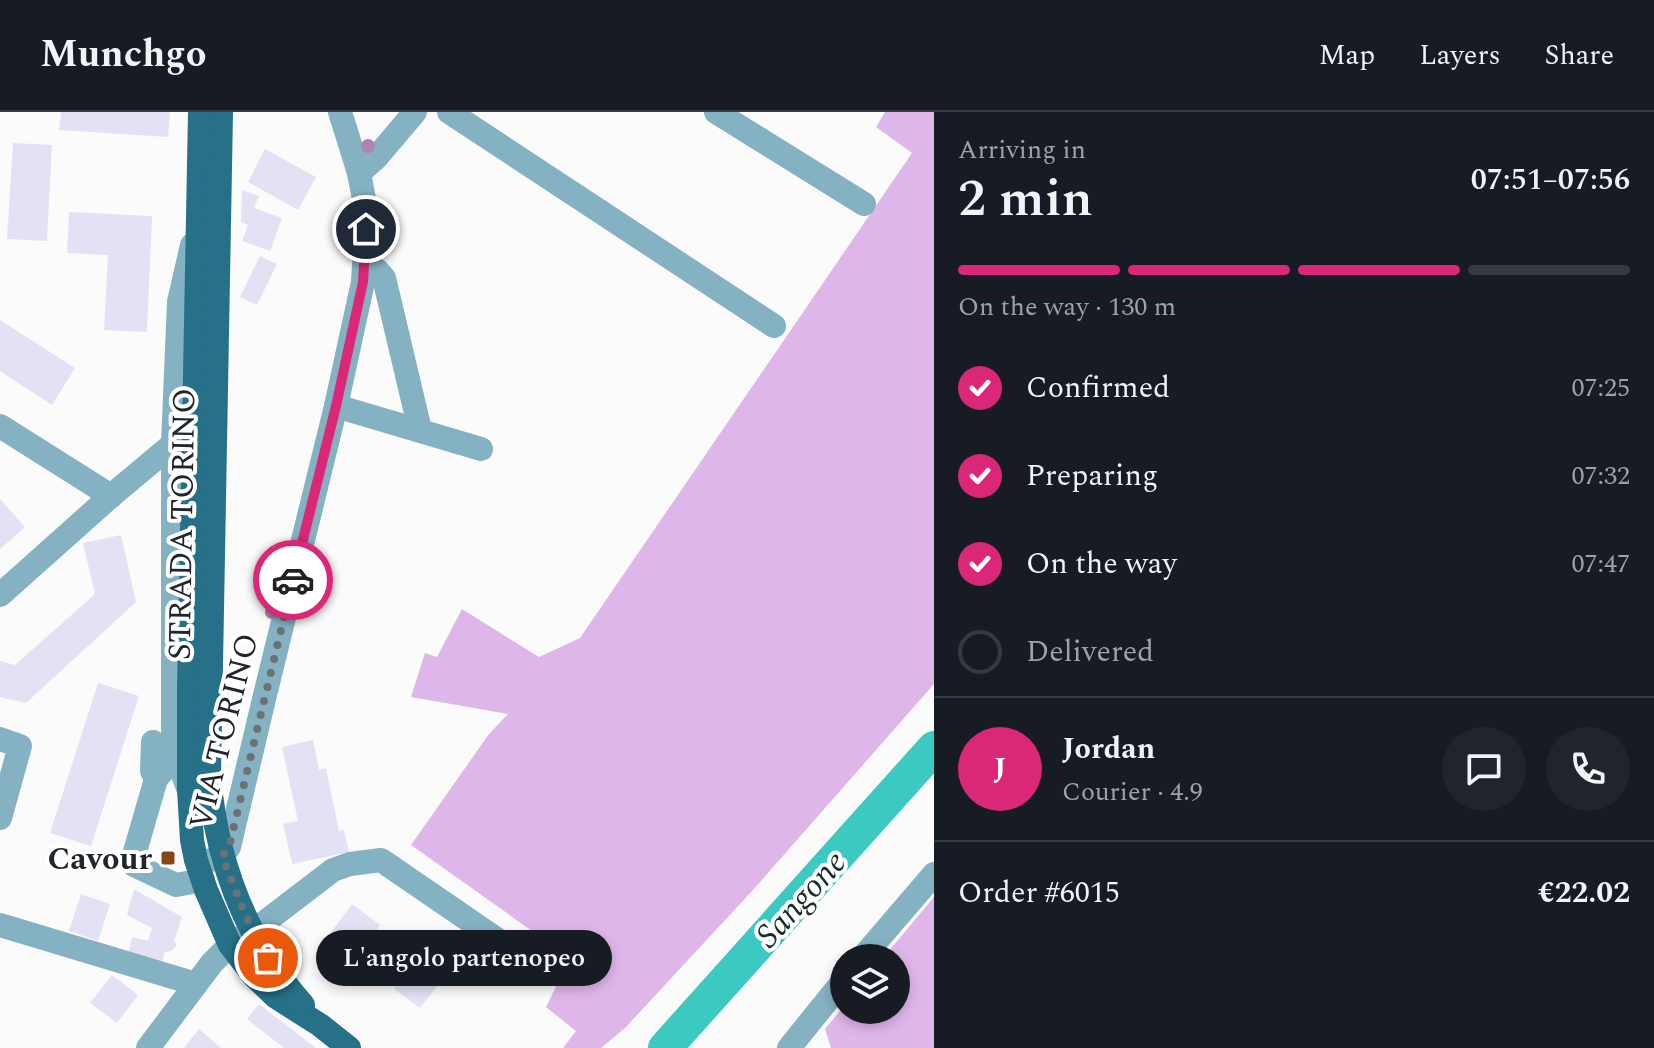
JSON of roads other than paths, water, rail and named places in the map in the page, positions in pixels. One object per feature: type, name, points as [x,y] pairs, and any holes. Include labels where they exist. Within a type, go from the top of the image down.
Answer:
[{"type":"main road","name":"STRADA TORINO","points":[[200,112],[189,690],[190,819],[199,870],[230,945],[254,976],[276,997],[349,1048]]},
{"type":"main road","name":"STRADA TORINO","points":[[221,112],[209,775],[212,806],[222,856],[252,930],[290,990],[320,1025]]},
{"type":"street","name":"VIA TORINO","points":[[199,870],[222,856],[229,847],[363,282],[366,229],[359,173],[340,112]]},
{"type":"street","points":[[359,173],[415,112]]},
{"type":"street","points":[[449,112],[774,326]]},
{"type":"street","points":[[716,112],[864,204]]},
{"type":"street","name":"STRADA TORINO","points":[[189,789],[173,742],[173,444],[179,302],[198,223]]},
{"type":"street","points":[[365,263],[384,278],[420,430]]},
{"type":"street","points":[[336,406],[481,449]]},
{"type":"street","points":[[0,426],[111,496]]},
{"type":"street","points":[[0,595],[173,444]]},
{"type":"street","points":[[0,739],[20,746],[0,818]]},
{"type":"street","points":[[153,742],[152,771],[156,779]]},
{"type":"street","points":[[176,756],[156,779],[132,862],[176,885],[199,870]]},
{"type":"street","points":[[148,1048],[212,963],[230,945],[333,870],[350,864],[381,860],[527,960]]},
{"type":"street","points":[[874,944],[934,874]]},
{"type":"street","points":[[0,925],[196,984]]},
{"type":"street","points":[[789,1048],[830,997]]},
{"type":"waterway","name":"Sangone","points":[[665,1048],[934,748]]},
{"type":"place","name":"Cavour","points":[[168,858]]},
{"type":"place","name":"L'angolo partenopeo","points":[[268,958]]}]
